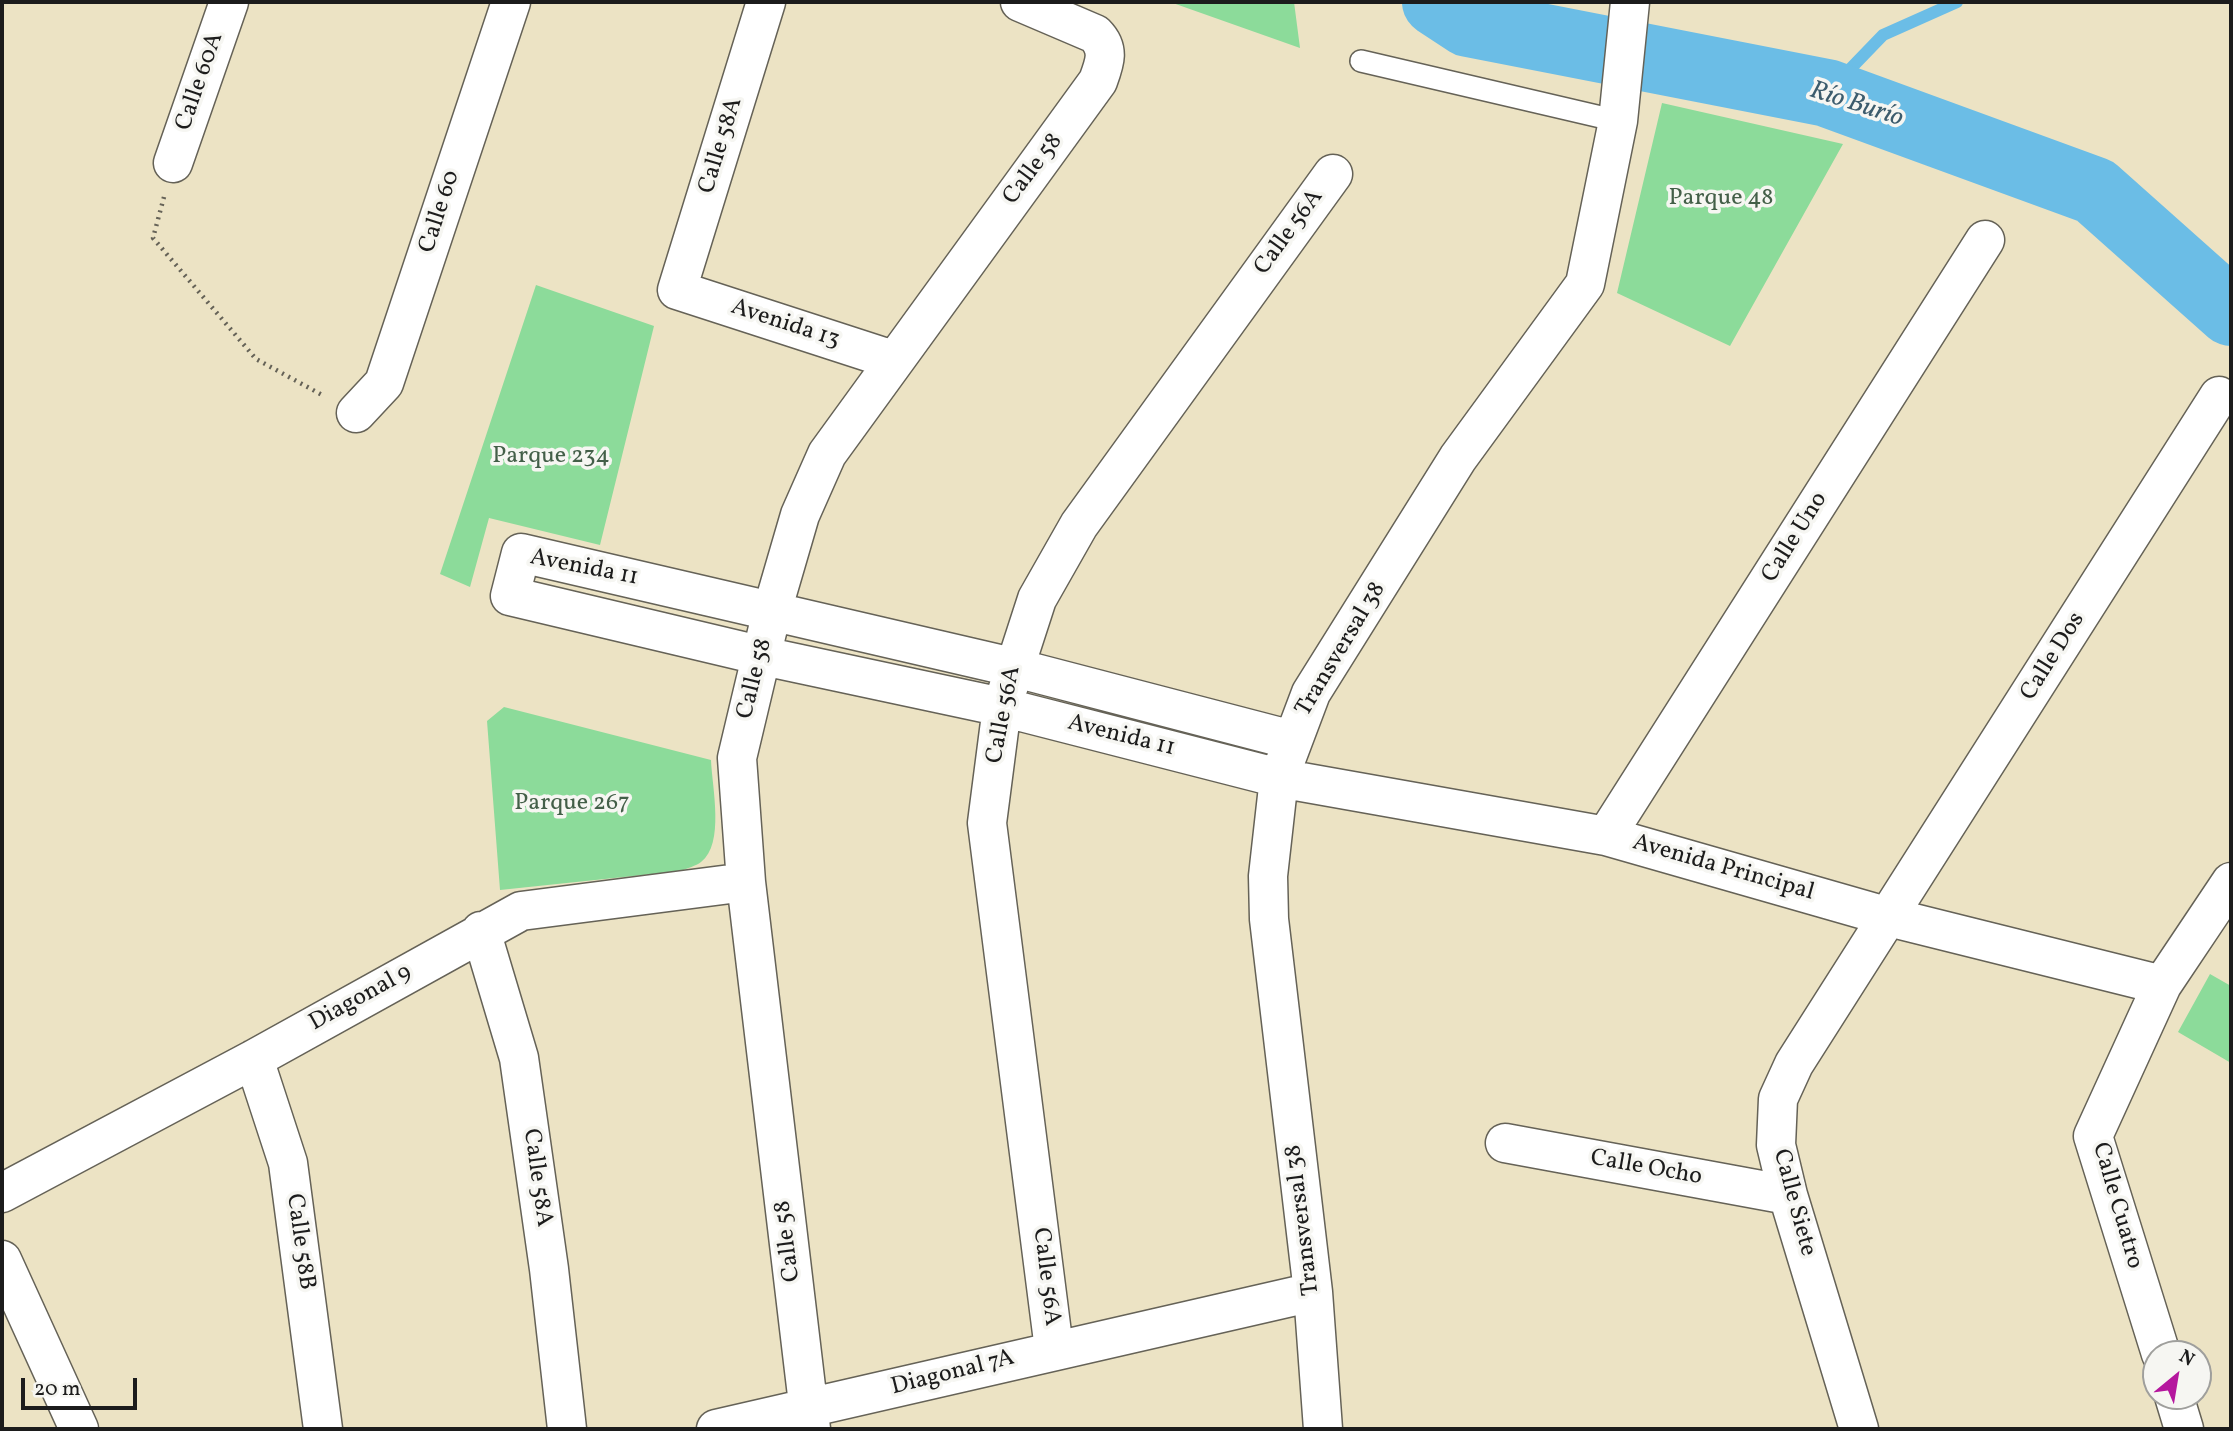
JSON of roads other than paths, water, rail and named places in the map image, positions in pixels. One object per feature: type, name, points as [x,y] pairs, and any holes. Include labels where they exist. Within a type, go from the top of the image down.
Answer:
[{"type":"street","name":"Calle 60A","points":[[173,163],[229,2]]},
{"type":"street","name":"Calle 60","points":[[356,413],[384,383],[511,2]]},
{"type":"street","name":"Calle 58A","points":[[677,290],[766,2]]},
{"type":"street","name":"Calle 58","points":[[810,1419],[746,882],[737,758],[772,611],[800,515],[827,454],[893,360],[1086,100],[1104,64],[1104,43],[1081,25],[1020,2]]},
{"type":"street","name":"Transversal 38","points":[[1323,1429],[1314,1292],[1269,919],[1268,876],[1279,778],[1311,693],[1458,458],[1585,284],[1620,109],[1630,2]]},
{"type":"street","name":"Calle 56A","points":[[1054,1349],[987,823],[1002,707],[1012,667],[1037,600],[1079,525],[1333,174]]},
{"type":"street","name":"Calle Uno","points":[[1606,836],[1985,240]]},
{"type":"street","name":"Avenida 13","points":[[677,290],[893,360]]},
{"type":"street","name":"Calle Dos","points":[[1889,917],[2219,396]]},
{"type":"street","name":"Avenida 11","points":[[1279,778],[1002,707],[763,656],[510,596],[521,553],[1012,667],[1292,740]]},
{"type":"street","name":"Avenida Principal","points":[[1279,778],[1606,836],[1889,917],[2162,985]]},
{"type":"street","name":"Diagonal 9","points":[[2,1193],[254,1059],[521,911],[746,882]]},
{"type":"street","name":"Calle Cuatro","points":[[2157,1340],[2093,1136],[2162,985],[2231,882]]},
{"type":"street","name":"Calle Siete","points":[[1859,1429],[1788,1195],[1776,1145],[1778,1099],[1794,1064],[1889,917]]},
{"type":"street","name":"Calle 58A","points":[[481,931],[519,1058],[549,1269],[568,1429]]},
{"type":"street","name":"Calle 58B","points":[[254,1059],[288,1163],[323,1429]]},
{"type":"street","name":"Calle Ocho","points":[[1505,1143],[1788,1195]]},
{"type":"street","points":[[2,1260],[79,1429]]},
{"type":"street","name":"Diagonal 7A","points":[[716,1429],[810,1419],[1054,1349],[1314,1292]]},
{"type":"street","points":[[2178,1410],[2184,1429]]},
{"type":"lane","points":[[1361,61],[1620,109]]},
{"type":"waterway","name":"Río Burío","points":[[1436,2],[1468,23],[1827,93],[2095,191],[2231,312]]},
{"type":"waterway","points":[[1827,93],[1883,35],[1957,2]]},
{"type":"park label","name":"Parque 48","points":[[1721,200]]},
{"type":"park label","name":"Parque 234","points":[[551,458]]},
{"type":"park label","name":"Parque 267","points":[[572,805]]}]
